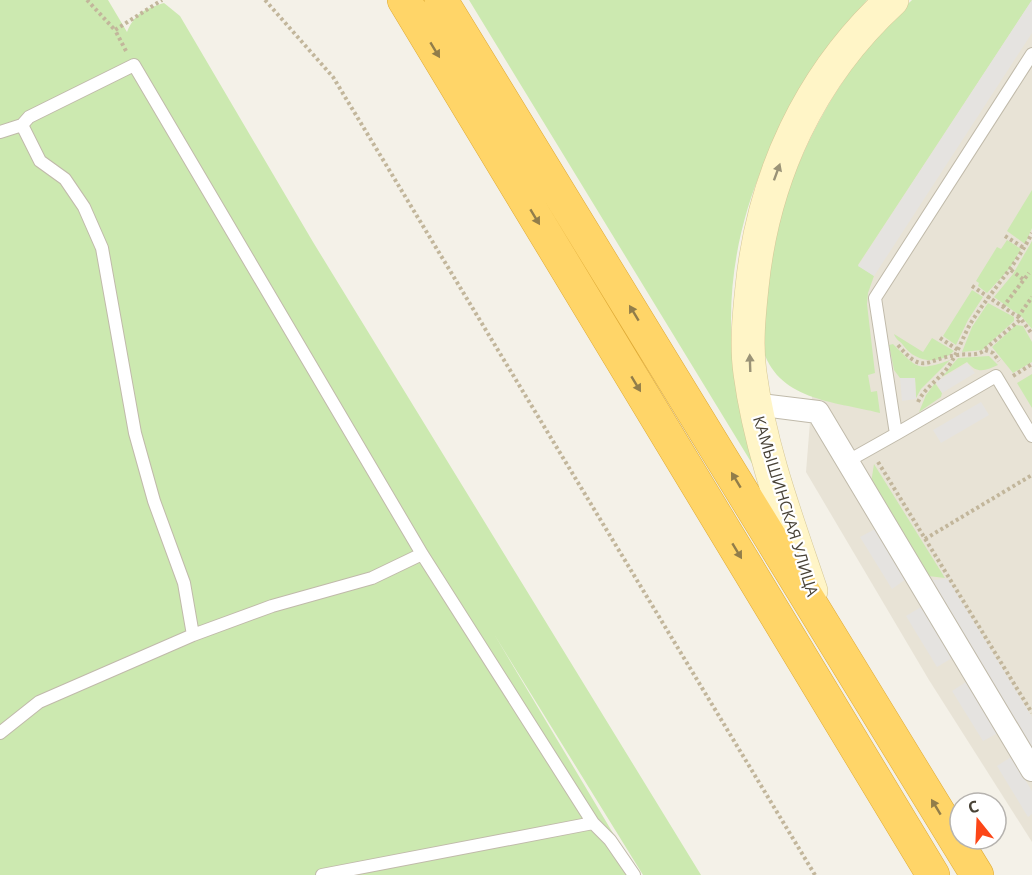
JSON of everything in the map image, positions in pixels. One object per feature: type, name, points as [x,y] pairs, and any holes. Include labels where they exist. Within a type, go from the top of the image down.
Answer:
[{"type":"highway","points":[[404,0],[933,875]]},
{"type":"highway","points":[[441,0],[977,875]]},
{"type":"street","name":"КАМЫШИНСКАЯ УЛИЦА","points":[[822,621],[774,479],[754,404],[749,369],[749,315],[755,258],[766,202],[783,156],[807,106],[836,60],[892,0]]},
{"type":"street","points":[[754,404],[818,412],[1032,770]]},
{"type":"lane","points":[[896,434],[875,298],[1032,54]]},
{"type":"lane","points":[[0,132],[21,125],[29,117],[134,64],[422,554],[593,823],[610,840],[633,875]]},
{"type":"lane","points":[[21,125],[40,161],[65,179],[84,207],[102,248],[135,433],[154,501],[184,583],[193,635]]},
{"type":"lane","points":[[848,461],[996,376],[1032,436]]},
{"type":"lane","points":[[0,733],[39,702],[193,635],[272,606],[372,578],[422,554]]},
{"type":"lane","points":[[322,875],[593,823]]},
{"type":"path","points":[[87,0],[115,30],[134,64]]},
{"type":"path","points":[[115,30],[162,0]]},
{"type":"path","points":[[265,0],[333,77],[815,875]]},
{"type":"path","points":[[915,423],[913,413],[923,391],[946,369],[970,324],[988,297],[1011,270],[1032,233]]},
{"type":"path","points":[[1005,236],[1024,248]]},
{"type":"path","points":[[1011,270],[1024,280]]},
{"type":"path","points":[[1003,307],[1029,273]]},
{"type":"path","points":[[972,286],[1019,318],[1032,334]]},
{"type":"path","points":[[891,340],[915,362],[931,363],[957,352],[975,354],[985,350],[1019,318],[1032,297]]},
{"type":"path","points":[[940,338],[957,352]]},
{"type":"path","points":[[985,350],[993,353],[1001,363]]},
{"type":"path","points":[[1005,371],[1009,378],[1032,364]]},
{"type":"path","points":[[869,449],[1032,713]]},
{"type":"path","points":[[925,539],[1032,475]]},
{"type":"shaded area","points":[[973,0],[1032,0],[1032,842],[1008,804],[1008,791],[1000,791],[929,680],[806,472],[828,196]]},
{"type":"shaded area","points":[[1032,0],[1032,33],[874,276],[858,266]]},
{"type":"shaded area","points":[[967,363],[975,373],[942,393],[936,382]]},
{"type":"shaded area","points":[[900,378],[915,378],[916,399],[902,401]]},
{"type":"shaded area","points":[[981,402],[989,415],[941,443],[933,430]]},
{"type":"shaded area","points":[[875,529],[906,579],[892,589],[860,537]]},
{"type":"shaded area","points":[[948,579],[1032,717],[1032,750],[928,580]]},
{"type":"shaded area","points":[[921,607],[952,658],[937,667],[906,616]]},
{"type":"shaded area","points":[[966,682],[998,733],[983,741],[952,691]]},
{"type":"shaded area","points":[[1011,757],[1032,791],[1032,814],[1028,817],[997,766]]},
{"type":"green space","points":[[0,0],[108,0],[127,32],[133,20],[141,13],[164,3],[180,16],[313,242],[701,875],[643,875],[494,634],[638,875],[0,875]]},
{"type":"green space","points":[[469,0],[867,0],[835,41],[806,84],[781,128],[760,174],[744,221],[734,271],[731,322],[735,375],[744,417],[765,485]]},
{"type":"green space","points":[[912,0],[1032,0],[858,265],[874,276],[867,304],[875,373],[868,375],[871,392],[877,391],[880,413],[824,401],[791,387],[778,376],[768,361],[761,342],[774,229],[801,160],[840,86],[873,41]]},
{"type":"green space","points":[[1032,190],[1032,228],[1025,244],[1007,231]]},
{"type":"green space","points":[[1007,240],[1021,249],[1010,268],[987,293],[978,286],[979,283],[976,281],[997,247],[1001,249]]},
{"type":"green space","points":[[1032,241],[1032,329],[1022,317],[994,297],[1013,274]]},
{"type":"green space","points":[[972,290],[983,297],[956,345],[943,336]]},
{"type":"green space","points":[[988,303],[1014,317],[1014,321],[982,350],[962,352],[972,327]]},
{"type":"green space","points":[[1016,325],[1023,326],[1032,342],[1032,362],[1013,373],[992,347]]},
{"type":"green space","points":[[894,334],[923,352],[932,338],[954,351],[941,359],[927,360],[908,351]]},
{"type":"green space","points":[[893,344],[917,365],[930,366],[950,360],[921,389],[916,398],[915,378],[900,378],[894,370],[889,345]]},
{"type":"green space","points":[[989,356],[998,365],[978,370],[967,362],[942,377],[958,358]]},
{"type":"green space","points":[[1032,374],[1032,408],[1017,383]]},
{"type":"green space","points":[[935,383],[942,393],[941,397],[919,412],[926,395]]},
{"type":"green space","points":[[874,464],[945,578],[928,576],[871,483]]}]
